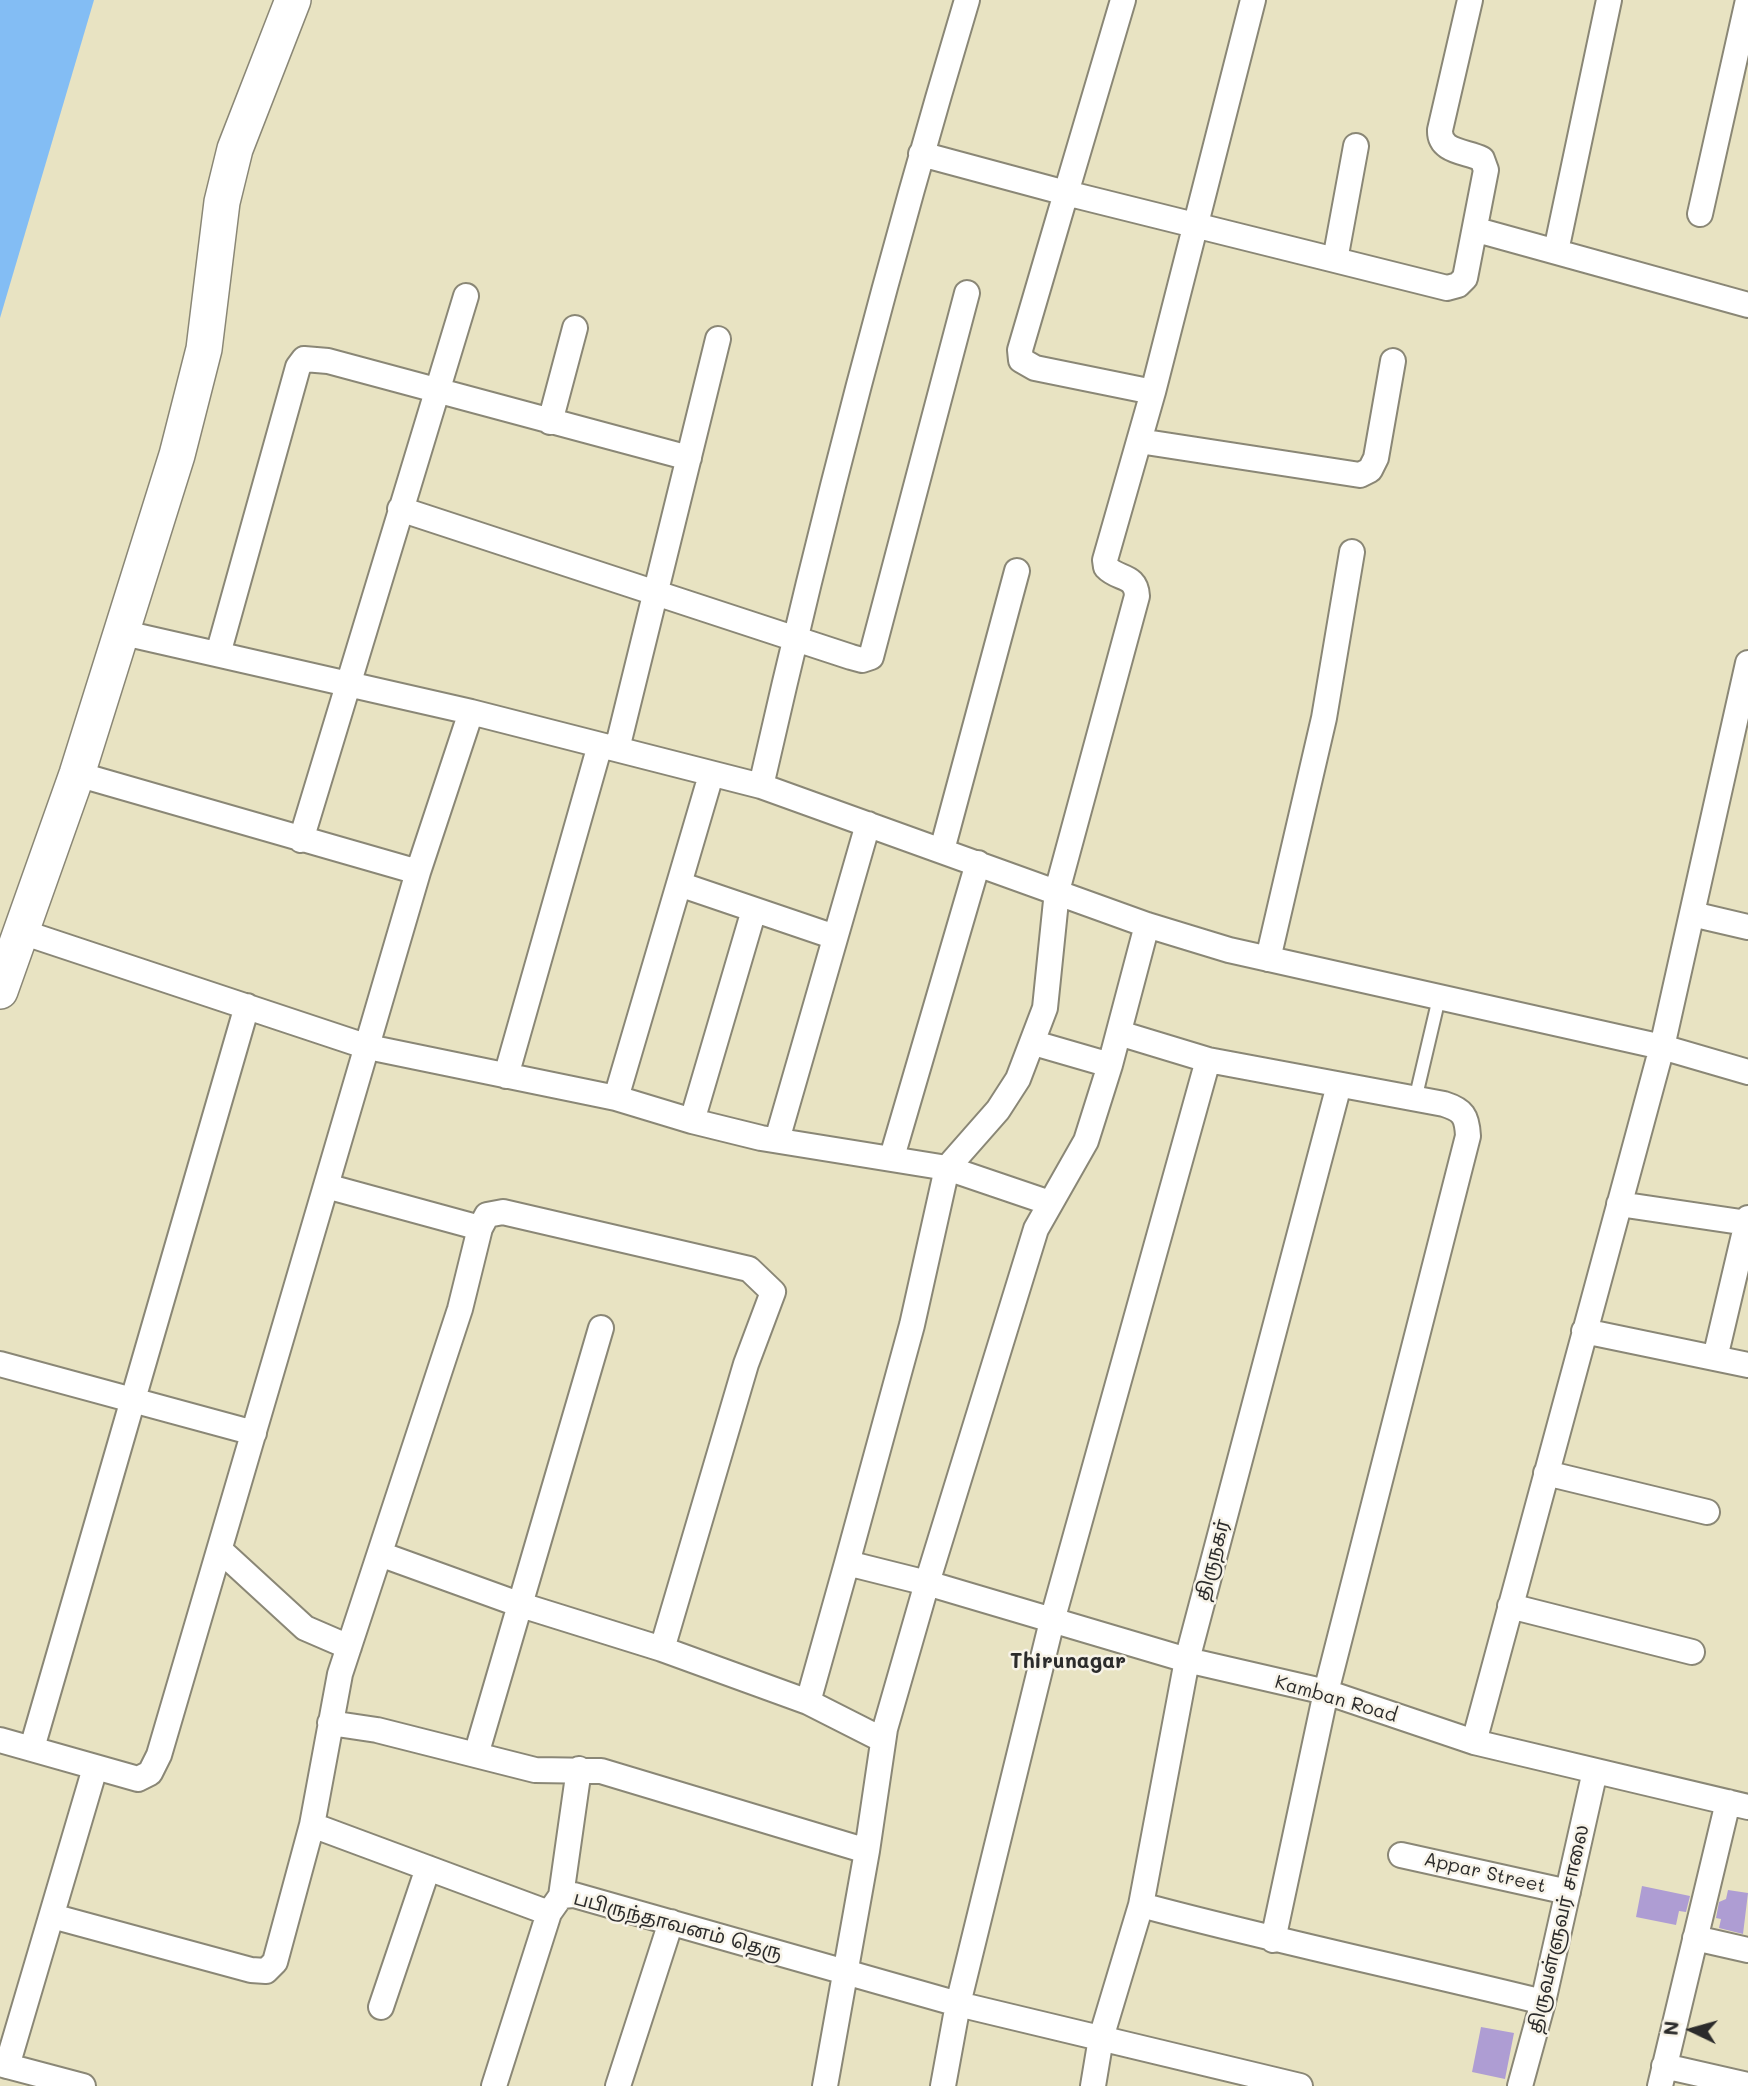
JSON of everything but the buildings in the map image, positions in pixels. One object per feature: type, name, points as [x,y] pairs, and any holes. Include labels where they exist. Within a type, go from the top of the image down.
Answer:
[{"type":"main road","points":[[0,991],[124,632],[177,455],[204,349],[222,202],[235,149],[293,0]]},
{"type":"street","points":[[761,786],[794,637],[921,154],[967,0]]},
{"type":"street","points":[[1123,0],[1020,350],[1021,360],[1035,368],[1153,392]]},
{"type":"street","points":[[808,1702],[912,1325],[947,1168],[998,1110],[1018,1079],[1045,1009],[1056,891],[1137,596],[1137,586],[1130,578],[1111,573],[1105,560],[1153,392],[1253,0]]},
{"type":"street","points":[[921,154],[1447,288],[1458,285],[1465,278],[1486,183],[1482,159],[1444,146],[1439,139],[1470,0]]},
{"type":"street","points":[[1556,251],[1609,0]]},
{"type":"street","points":[[1700,214],[1748,0]]},
{"type":"street","points":[[1335,260],[1356,146]]},
{"type":"street","points":[[1477,230],[1748,305]]},
{"type":"street","points":[[400,509],[851,657],[862,660],[871,657],[967,293]]},
{"type":"street","points":[[301,840],[466,296]]},
{"type":"street","points":[[550,422],[575,328]]},
{"type":"street","points":[[506,1076],[656,592],[719,339]]},
{"type":"street","points":[[218,654],[298,367],[304,359],[313,357],[689,458]]},
{"type":"street","points":[[1139,441],[1360,475],[1370,470],[1376,458],[1393,361]]},
{"type":"street","points":[[1268,959],[1324,718],[1352,552]]},
{"type":"street","points":[[942,850],[1017,571]]},
{"type":"street","points":[[124,632],[471,712],[761,786],[1147,925],[1268,959],[1661,1048],[1748,1072]]},
{"type":"street","points":[[1474,1742],[1661,1048],[1748,663]]},
{"type":"street","points":[[0,1740],[138,1779],[150,1773],[159,1755],[418,872],[471,712]]},
{"type":"street","points":[[77,774],[418,872]]},
{"type":"street","points":[[616,1098],[711,775]]},
{"type":"street","points":[[777,1140],[868,824]]},
{"type":"street","points":[[892,1157],[978,863]]},
{"type":"street","points":[[679,884],[835,937]]},
{"type":"street","points":[[692,1121],[754,910]]},
{"type":"street","points":[[1692,914],[1748,927]]},
{"type":"street","points":[[825,2086],[867,1851],[883,1740],[926,1583],[1036,1229],[1086,1141],[1111,1065],[1147,925]]},
{"type":"street","points":[[22,932],[368,1047],[616,1098],[692,1121],[777,1140],[947,1168],[1050,1203]]},
{"type":"street","points":[[32,1748],[131,1398],[247,1006]]},
{"type":"street","points":[[1119,1033],[1208,1060],[1459,1109],[1467,1119],[1468,1136],[1326,1692],[1273,1940]]},
{"type":"street","points":[[1034,1043],[1111,1065]]},
{"type":"street","points":[[943,2086],[958,2004],[1052,1621],[1208,1060]]},
{"type":"street","name":"திருநகர்","points":[[1093,2086],[1101,2038],[1142,1905],[1187,1660],[1339,1085]]},
{"type":"street","points":[[326,1186],[480,1228]]},
{"type":"street","points":[[1619,1204],[1747,1220],[1715,1359]]},
{"type":"street","points":[[52,1916],[251,1970],[265,1971],[275,1962],[312,1825],[330,1723],[349,1647],[460,1309],[480,1228],[487,1215],[503,1212],[749,1269],[774,1293],[746,1364],[662,1649]]},
{"type":"street","points":[[476,1755],[601,1328]]},
{"type":"street","points":[[1584,1331],[1748,1366]]},
{"type":"street","points":[[0,1364],[254,1433]]},
{"type":"street","points":[[1546,1473],[1707,1512]]},
{"type":"street","points":[[220,1550],[304,1628],[349,1647]]},
{"type":"street","points":[[380,1554],[521,1605],[662,1649],[808,1702],[883,1740]]},
{"type":"street","name":"Kamban Road","points":[[847,1563],[926,1583],[1187,1660],[1326,1692],[1474,1742],[1738,1804]]},
{"type":"street","points":[[1510,1606],[1692,1651]]},
{"type":"street","points":[[330,1723],[377,1730],[535,1770],[579,1769],[633,1779],[867,1851]]},
{"type":"street","points":[[70,2084],[3,2065],[52,1916],[95,1768]]},
{"type":"street","points":[[494,2086],[555,1905],[579,1769]]},
{"type":"street","name":"திருவள்ளுவர் சாலை","points":[[1520,2086],[1544,2002],[1595,1770]]},
{"type":"street","points":[[1738,1804],[1695,1938],[1662,2076],[1748,2085]]},
{"type":"street","name":"பபிருந்தாவனம் தெரு","points":[[312,1825],[428,1868],[555,1905],[574,1895],[958,2004],[1300,2086]]},
{"type":"street","name":"Appar Street","points":[[1401,1855],[1568,1892]]},
{"type":"street","points":[[381,2007],[428,1868]]},
{"type":"street","points":[[1142,1905],[1273,1940],[1544,2002]]},
{"type":"street","points":[[618,2086],[671,1922]]},
{"type":"street","points":[[1695,1938],[1748,1950]]},
{"type":"lane","points":[[1415,1100],[1439,998]]},
{"type":"water","points":[[0,0],[94,0],[0,318]]},
{"type":"district","name":"Thirunagar","points":[[1068,1662]]}]
